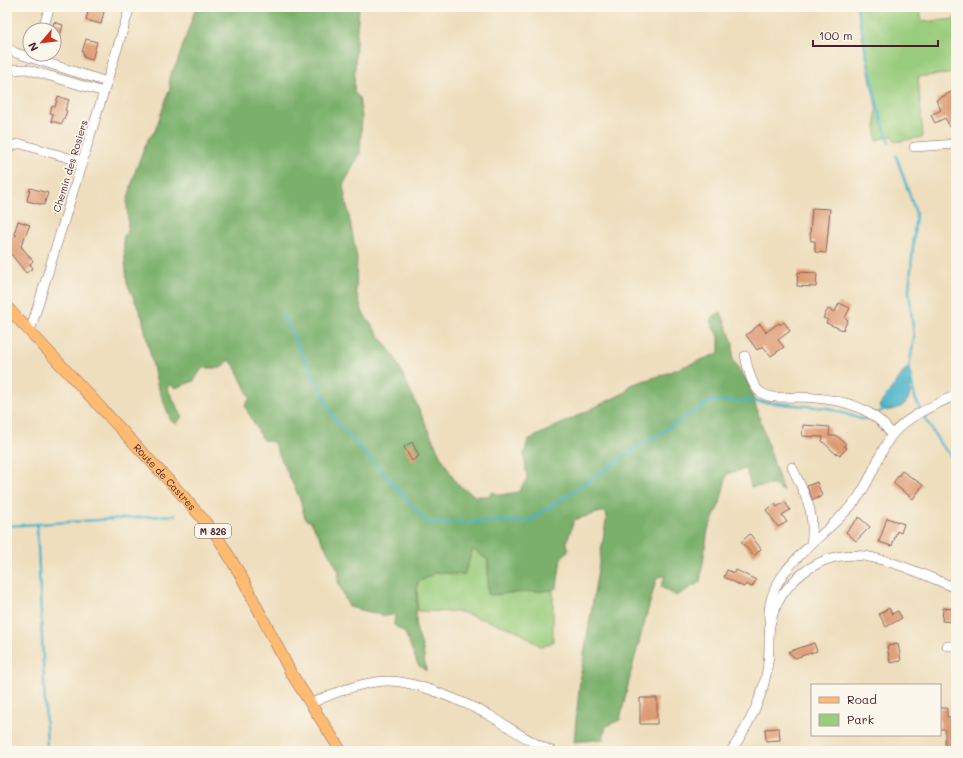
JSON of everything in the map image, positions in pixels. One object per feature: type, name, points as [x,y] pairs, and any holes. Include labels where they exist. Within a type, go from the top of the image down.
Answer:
[{"type":"main road","name":"Route de Castres","points":[[7,307],[180,492],[217,536],[241,576],[290,673],[341,751]]},
{"type":"street","points":[[45,22],[50,7]]},
{"type":"street","name":"Chemin des Rosiers","points":[[30,331],[130,7]]},
{"type":"street","points":[[7,48],[16,53],[108,80]]},
{"type":"street","points":[[60,62],[108,80]]},
{"type":"street","points":[[8,70],[26,69],[104,92]]},
{"type":"street","points":[[7,148],[16,144],[21,144],[82,162]]},
{"type":"street","points":[[914,147],[956,144]]},
{"type":"street","points":[[744,356],[753,381],[758,390],[763,394],[776,398],[830,400],[852,405],[871,413],[884,423],[892,435]]},
{"type":"street","points":[[731,751],[748,724],[765,678],[768,662],[770,627],[769,605],[776,585],[798,557],[847,512],[860,496],[892,435],[910,420],[956,395]]},
{"type":"street","points":[[792,467],[812,513],[814,528],[811,544]]},
{"type":"street","points":[[770,627],[781,597],[795,579],[810,567],[839,557],[852,556],[877,559],[956,588]]},
{"type":"street","points":[[310,704],[374,683],[388,681],[406,683],[472,707],[527,740],[552,751]]},
{"type":"green space","points":[[196,7],[359,7],[354,92],[359,97],[362,117],[360,154],[343,185],[357,258],[356,291],[363,313],[395,358],[440,455],[457,484],[475,496],[488,496],[493,492],[500,495],[518,492],[527,479],[524,454],[528,440],[626,392],[630,385],[659,376],[719,353],[719,336],[713,328],[711,318],[721,312],[733,343],[733,360],[748,382],[783,491],[774,485],[751,487],[746,469],[727,474],[720,503],[708,530],[700,582],[676,596],[661,587],[665,576],[657,577],[632,668],[620,720],[606,726],[603,739],[574,742],[580,679],[607,515],[604,511],[574,520],[567,542],[568,551],[561,558],[557,587],[553,590],[488,595],[488,560],[473,549],[464,575],[436,572],[417,583],[416,628],[423,649],[426,671],[418,665],[405,633],[394,625],[395,614],[387,616],[349,607],[338,582],[339,571],[311,522],[305,519],[300,499],[273,442],[263,440],[245,406],[250,398],[234,365],[229,360],[221,368],[202,368],[194,381],[175,388],[170,384],[167,388],[182,416],[177,424],[171,421],[157,384],[142,317],[127,283],[123,238],[128,229],[127,202],[135,172],[148,139],[155,131],[170,88],[169,77],[177,63]]},
{"type":"green space","points":[[856,7],[920,7],[922,22],[956,19],[956,73],[918,77],[923,137],[895,142],[893,136],[876,140],[876,107]]},
{"type":"green space","points":[[473,549],[488,560],[488,595],[553,590],[553,642],[542,647],[516,630],[460,612],[418,611],[417,583],[436,572],[464,575]]},
{"type":"water","points":[[909,368],[911,385],[905,404],[900,408],[883,410],[879,406],[905,370]]},
{"type":"building","points":[[89,7],[105,7],[101,24],[86,20]]},
{"type":"building","points":[[86,39],[97,42],[92,60],[83,57],[84,53],[82,52]]},
{"type":"building","points":[[953,91],[956,97],[956,123],[950,127],[945,118],[935,123],[931,115],[941,110],[936,100]]},
{"type":"building","points":[[58,96],[69,100],[62,124],[51,121],[53,114],[50,113],[52,106],[55,107]]},
{"type":"building","points":[[30,188],[48,193],[44,205],[27,201]]},
{"type":"building","points":[[812,208],[830,209],[826,253],[815,252],[815,241],[811,241]]},
{"type":"building","points":[[18,221],[30,225],[21,246],[33,261],[30,264],[33,268],[26,273],[7,249],[7,243],[17,235],[14,234]]},
{"type":"building","points":[[798,272],[817,273],[816,287],[797,286]]},
{"type":"building","points":[[839,303],[850,308],[845,318],[848,320],[843,330],[826,323],[828,320],[823,318],[828,309],[835,312]]},
{"type":"building","points":[[784,322],[790,331],[778,340],[784,347],[771,356],[763,346],[757,350],[746,335],[760,324],[766,332],[779,323],[780,325]]},
{"type":"building","points":[[803,425],[830,427],[829,436],[837,436],[846,444],[844,446],[847,448],[840,455],[837,453],[836,454],[822,441],[823,437],[802,436]]},
{"type":"building","points":[[412,442],[419,456],[412,461],[404,447]]},
{"type":"building","points":[[902,471],[923,485],[913,499],[893,483]]},
{"type":"building","points":[[817,482],[822,496],[813,500],[807,486]]},
{"type":"building","points":[[785,502],[790,510],[782,515],[787,522],[778,527],[766,510],[775,504],[777,507]]},
{"type":"building","points":[[859,517],[870,527],[856,541],[846,532]]},
{"type":"building","points":[[887,518],[904,524],[901,533],[897,531],[892,546],[879,542]]},
{"type":"building","points":[[750,534],[761,549],[754,556],[741,542]]},
{"type":"building","points":[[727,570],[734,573],[736,570],[756,580],[752,587],[746,584],[744,587],[724,577]]},
{"type":"building","points":[[889,608],[892,614],[898,611],[902,618],[886,627],[879,614]]},
{"type":"building","points":[[943,608],[956,609],[956,622],[942,621]]},
{"type":"building","points":[[814,643],[817,651],[795,658],[788,652]]},
{"type":"building","points":[[898,644],[901,661],[890,663],[887,646]]},
{"type":"building","points":[[640,698],[657,698],[657,724],[640,724]]},
{"type":"building","points":[[941,708],[947,708],[947,717],[956,717],[956,749],[945,749],[945,729],[941,729]]},
{"type":"building","points":[[779,728],[780,740],[766,741],[765,729]]},
{"type":"waterway","points":[[857,7],[878,108],[889,143]]},
{"type":"waterway","points":[[896,156],[916,213],[909,291],[914,338],[909,368],[915,398],[921,411]]},
{"type":"waterway","points":[[282,314],[336,421],[428,523],[529,521],[632,451],[711,401],[750,401],[828,408],[861,419],[871,419]]},
{"type":"waterway","points":[[878,413],[883,410]]},
{"type":"waterway","points":[[923,415],[941,445],[956,461]]},
{"type":"waterway","points":[[7,526],[175,515]]},
{"type":"waterway","points":[[37,524],[47,751]]}]
